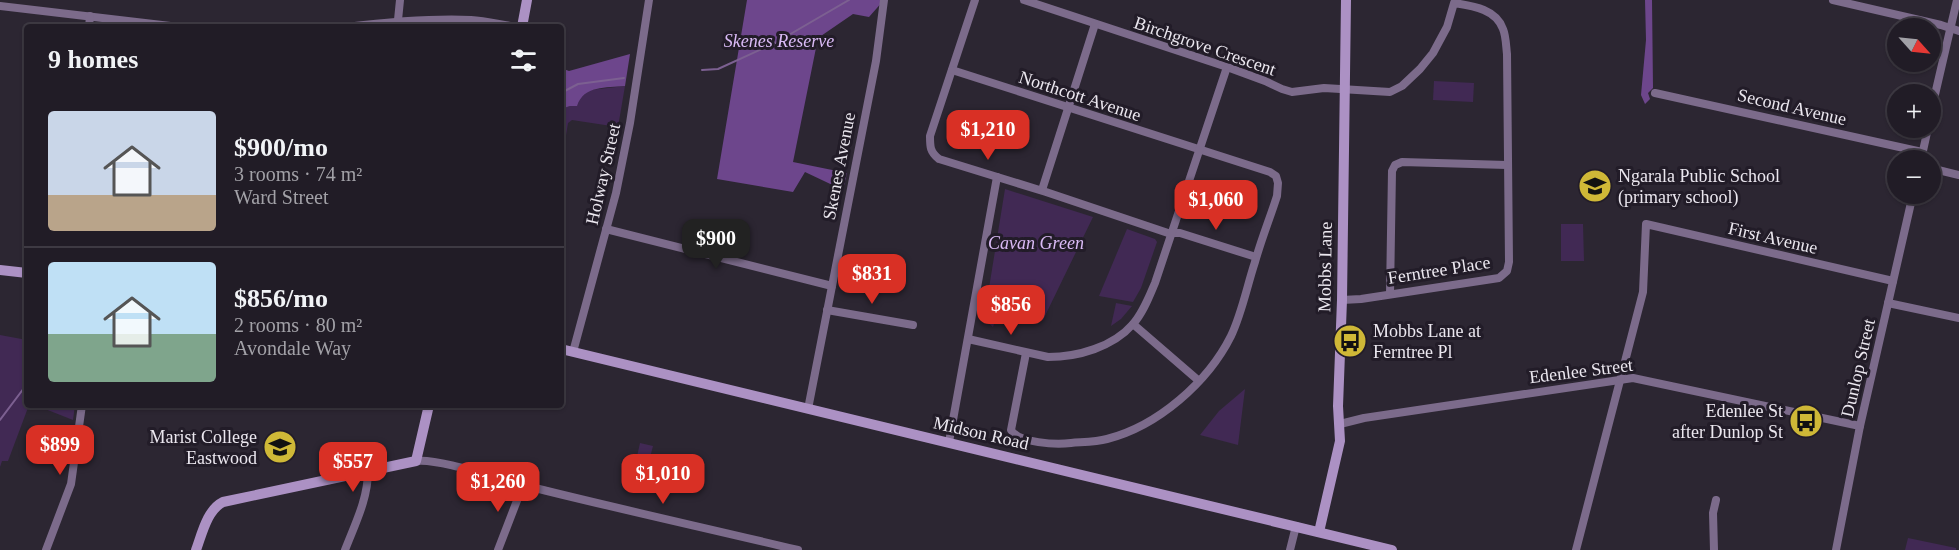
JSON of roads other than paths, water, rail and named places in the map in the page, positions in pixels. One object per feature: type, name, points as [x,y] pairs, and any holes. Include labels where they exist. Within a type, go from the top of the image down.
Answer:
[{"type":"street","points":[[398,20],[400,0]]},
{"type":"street","points":[[523,24],[527,0]]},
{"type":"street","name":"Holway Street","points":[[573,352],[606,229],[630,123],[649,0]]},
{"type":"street","name":"Skenes Avenue","points":[[808,409],[876,61],[884,0]]},
{"type":"street","points":[[975,0],[933,125],[930,147],[933,154],[939,159],[1172,233],[1180,233],[1256,257],[1231,335],[1217,358],[1199,381],[1170,408],[1134,429],[1107,439],[1066,444],[1018,437],[1011,430],[1026,352]]},
{"type":"street","name":"Birchgrove Crescent","points":[[1024,0],[1227,67],[1292,92],[1309,88],[1390,92],[1402,86],[1433,53],[1447,27],[1454,3],[1478,7],[1492,14],[1503,29],[1507,54],[1507,165]]},
{"type":"street","name":"Mobbs Lane","points":[[1319,532],[1340,441],[1338,406],[1342,300],[1346,0]]},
{"type":"street","points":[[1833,0],[1959,31]]},
{"type":"street","points":[[1937,84],[1957,0]]},
{"type":"street","points":[[0,6],[155,24]]},
{"type":"street","points":[[89,24],[90,16]]},
{"type":"street","points":[[368,24],[398,20],[473,20],[499,24]]},
{"type":"street","points":[[1042,190],[1095,24]]},
{"type":"street","points":[[968,339],[1048,357],[1080,354],[1111,340],[1133,324],[1149,298],[1227,67]]},
{"type":"street","name":"Northcott Avenue","points":[[952,70],[1270,172],[1276,176],[1277,196],[1256,257]]},
{"type":"street","name":"Second Avenue","points":[[1655,93],[1913,150]]},
{"type":"street","points":[[1390,294],[1392,171],[1395,165],[1402,162],[1507,165]]},
{"type":"street","name":"Ferntree Place","points":[[1342,300],[1499,278],[1507,271],[1509,262],[1507,165]]},
{"type":"street","points":[[1941,171],[1959,175]]},
{"type":"street","points":[[949,442],[997,177]]},
{"type":"street","name":"Dunlop Street","points":[[1836,550],[1860,426],[1911,204]]},
{"type":"street","name":"First Avenue","points":[[1622,379],[1643,292],[1646,224],[1893,281]]},
{"type":"street","points":[[606,229],[832,286]]},
{"type":"street","points":[[0,270],[24,273]]},
{"type":"street","points":[[1888,303],[1959,318]]},
{"type":"street","points":[[827,310],[913,325]]},
{"type":"street","points":[[1133,324],[1199,381]]},
{"type":"street","name":"Midson Road","points":[[564,350],[1392,550]]},
{"type":"street","name":"Edenlee Street","points":[[1340,424],[1364,418],[1634,378],[1860,426]]},
{"type":"street","points":[[1576,550],[1622,379]]},
{"type":"street","points":[[46,550],[71,484],[82,408]]},
{"type":"street","points":[[416,461],[428,408]]},
{"type":"street","points":[[196,550],[211,513],[220,503],[424,460],[798,550]]},
{"type":"street","points":[[345,550],[365,498],[368,471]]},
{"type":"street","points":[[498,550],[523,485]]},
{"type":"street","points":[[1714,550],[1713,513],[1716,500]]},
{"type":"street","points":[[1290,550],[1296,526]]},
{"type":"waterway","points":[[702,70],[718,69],[775,43],[849,0]]},
{"type":"waterway","points":[[564,91],[578,84],[624,78]]},
{"type":"waterway","points":[[0,420],[24,388]]},
{"type":"place","name":"Ngarala Public School (primary school)","points":[[1595,186]]},
{"type":"place","name":"Mobbs Lane at Ferntree Pl","points":[[1350,341]]},
{"type":"place","name":"Edenlee St after Dunlop St","points":[[1806,421]]},
{"type":"place","name":"Marist College Eastwood","points":[[280,447]]},
{"type":"park label","name":"Skenes Reserve","points":[[779,41]]},
{"type":"park label","name":"Cavan Green","points":[[1036,243]]}]
